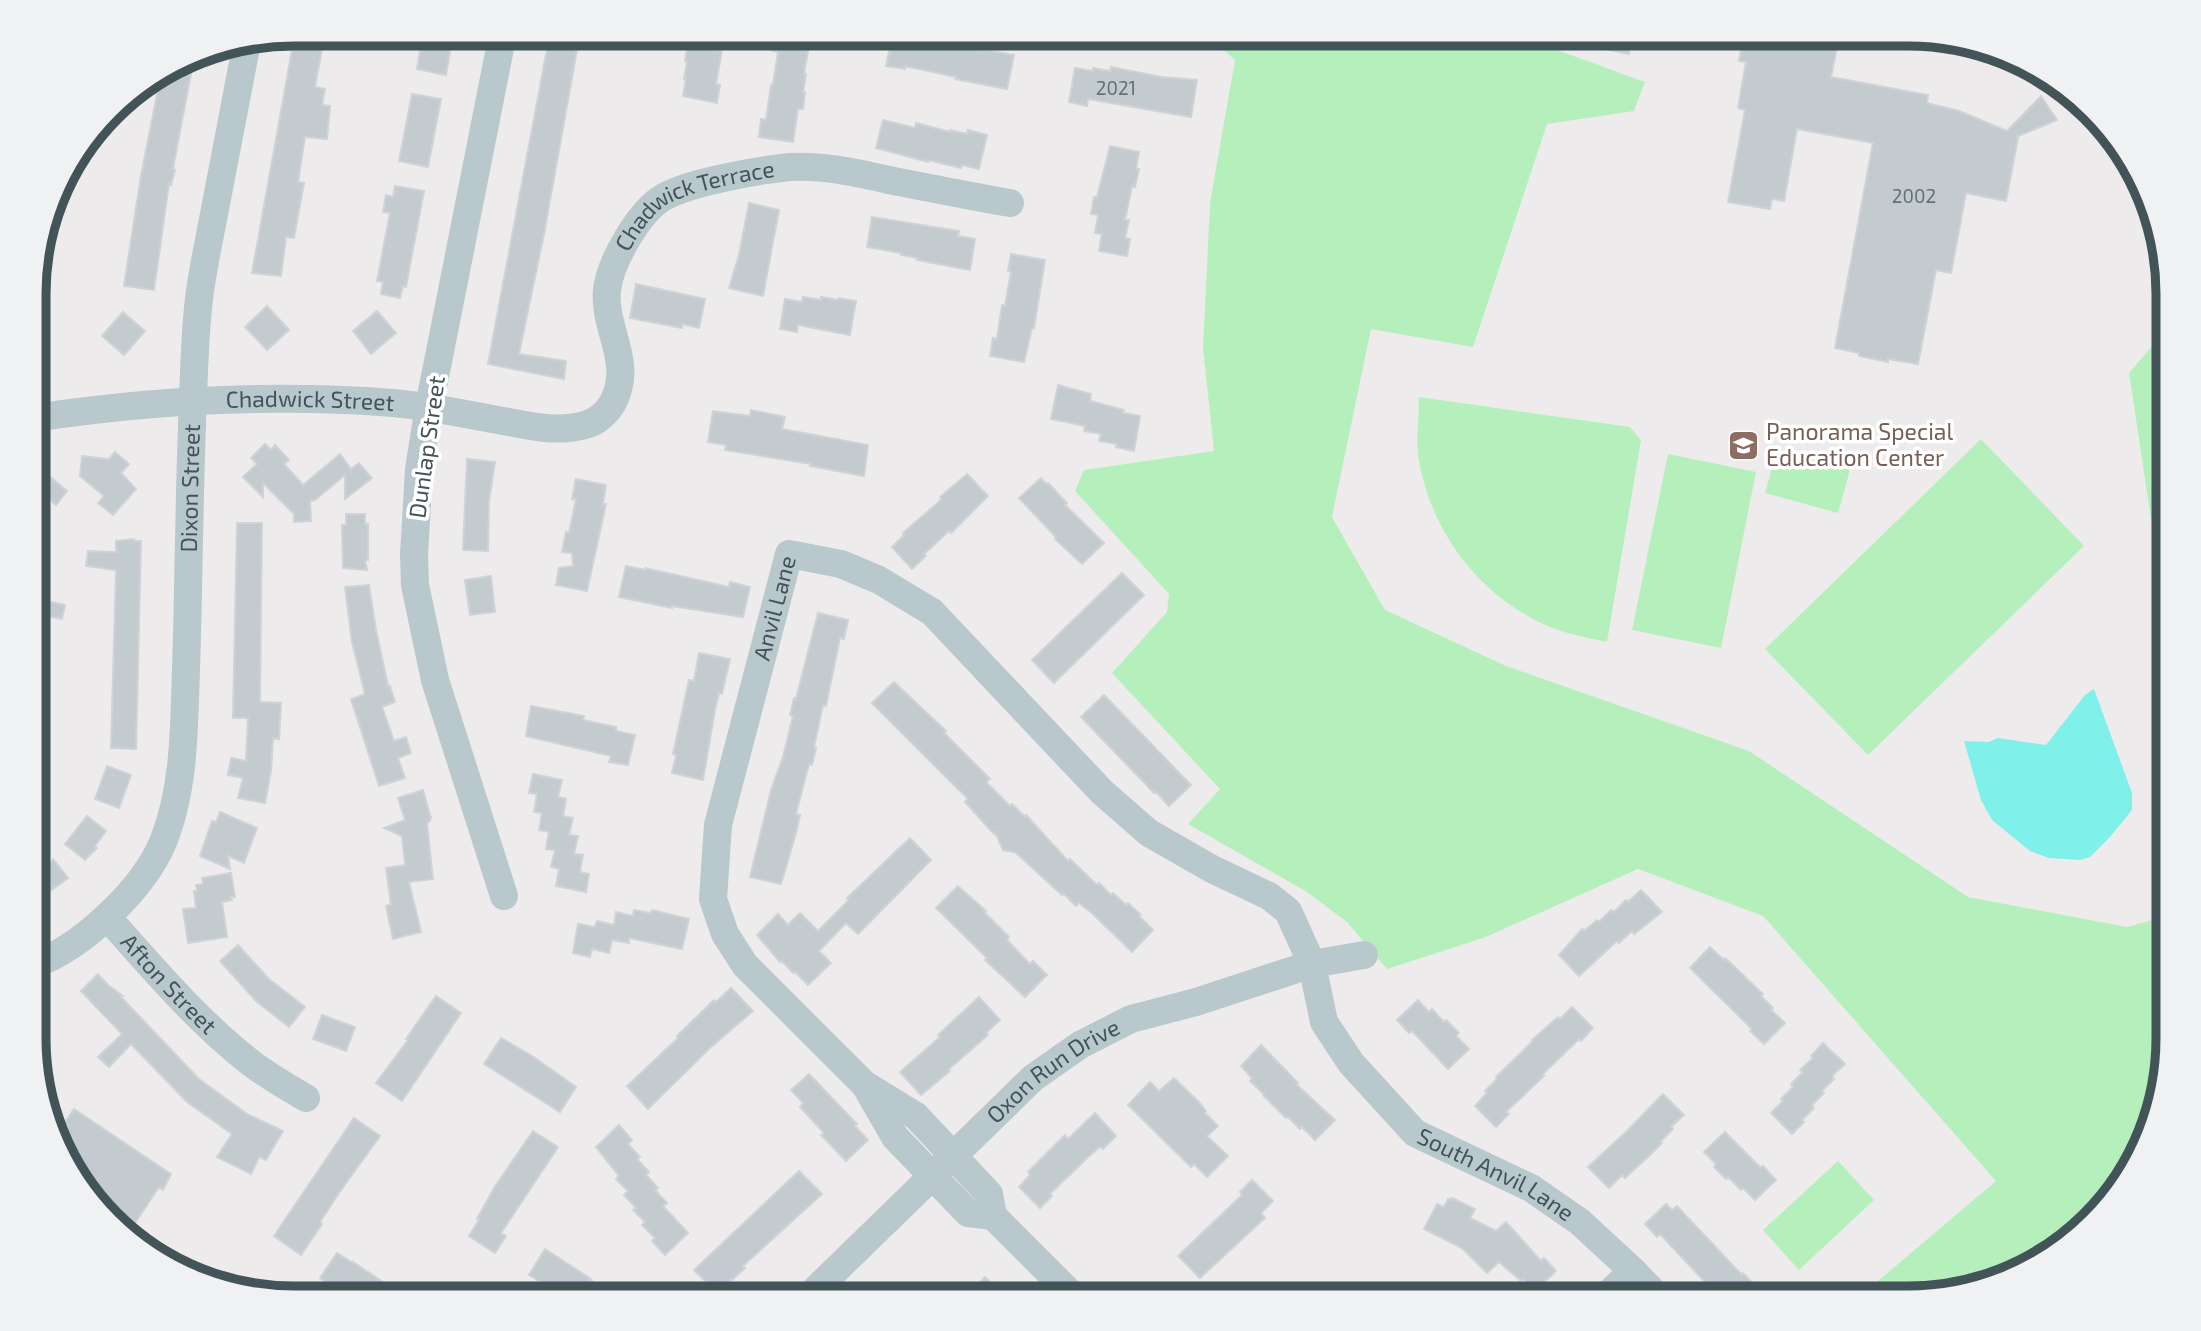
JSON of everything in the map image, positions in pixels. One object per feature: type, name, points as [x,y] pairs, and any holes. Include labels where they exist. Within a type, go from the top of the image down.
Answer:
[{"type":"street","name":"Dunlap Street","points":[[500,46],[429,407],[419,470],[414,555],[415,585],[435,680],[505,896]]},
{"type":"street","name":"Dixon Street","points":[[107,917],[137,884],[163,842],[170,821],[181,762],[189,577],[192,400],[198,307],[246,50]]},
{"type":"street","name":"Chadwick Terrace","points":[[542,428],[564,430],[589,424],[607,413],[612,405],[622,372],[607,289],[619,254],[631,232],[662,198],[677,191],[738,175],[791,167],[832,169],[1010,203]]},
{"type":"street","name":"Chadwick Street","points":[[46,416],[192,400],[321,400],[429,407],[542,428]]},
{"type":"street","name":"Anvil Lane","points":[[993,1216],[968,1213],[895,1137],[865,1085],[745,965],[725,934],[713,899],[718,825],[789,554],[841,564],[879,580],[932,612],[1101,792],[1149,833],[1212,869],[1269,896],[1288,911],[1312,964]]},
{"type":"street","name":"Afton Street","points":[[46,959],[59,953],[107,917],[220,1037],[254,1065],[306,1098]]},
{"type":"street","name":"Oxon Run Drive","points":[[819,1286],[1033,1078],[1090,1040],[1131,1018],[1196,1002],[1312,964],[1364,955]]},
{"type":"street","name":"South Anvil Lane","points":[[1312,964],[1324,1022],[1351,1063],[1415,1133],[1531,1188],[1580,1222],[1648,1286]]},
{"type":"street","points":[[865,1085],[916,1116],[989,1194],[993,1216],[1063,1286]]},
{"type":"street","points":[[1616,1286],[1633,1270]]},
{"type":"green space","points":[[1219,46],[1546,46],[1645,82],[1634,111],[1547,124],[1473,347],[1371,329],[1332,517],[1385,610],[1506,666],[1749,751],[1968,897],[2127,927],[2156,919],[2155,1054],[2151,1086],[2137,1132],[2114,1175],[2094,1201],[2071,1224],[2045,1244],[2002,1267],[1956,1281],[1908,1286],[1872,1286],[1996,1181],[1763,916],[1638,869],[1486,937],[1387,969],[1347,922],[1307,892],[1188,824],[1220,789],[1112,673],[1167,612],[1169,594],[1075,491],[1084,470],[1214,451],[1203,348],[1210,203],[1235,60]]},
{"type":"green space","points":[[2155,343],[2155,548],[2129,373]]},
{"type":"green space","points":[[1419,397],[1630,427],[1641,440],[1607,642],[1561,631],[1513,607],[1475,574],[1459,554],[1445,533],[1425,486],[1417,446]]},
{"type":"green space","points":[[1981,439],[2084,546],[1868,755],[1765,649]]},
{"type":"green space","points":[[1777,449],[1850,470],[1838,513],[1765,493]]},
{"type":"green space","points":[[1668,454],[1756,472],[1721,648],[1632,630]]},
{"type":"green space","points":[[1838,1161],[1874,1200],[1799,1270],[1763,1230]]},
{"type":"water","points":[[2094,689],[2132,793],[2132,810],[2090,857],[2080,860],[2049,858],[2030,851],[1992,820],[1981,800],[1964,741],[1989,742],[1998,738],[2046,745],[2085,695]]},
{"type":"building","points":[[293,46],[323,46],[315,87],[325,89],[322,105],[330,106],[327,139],[305,137],[298,182],[304,183],[294,238],[286,237],[281,276],[252,273]]},
{"type":"building","points":[[421,46],[451,46],[446,75],[417,69]]},
{"type":"building","points":[[548,46],[578,46],[544,234],[519,354],[566,361],[564,379],[488,364]]},
{"type":"building","points":[[688,46],[716,46],[715,49],[722,50],[716,84],[720,85],[717,103],[683,96]]},
{"type":"building","points":[[773,46],[809,46],[804,74],[803,109],[798,109],[793,142],[759,137],[761,119],[766,120],[778,52],[772,51]]},
{"type":"building","points":[[890,46],[964,46],[1014,55],[1007,89],[905,66],[905,69],[886,66]]},
{"type":"building","points":[[1600,46],[1631,46],[1629,54]]},
{"type":"building","points":[[1742,46],[1837,46],[1831,77],[1928,95],[1927,103],[1959,111],[2007,131],[2041,96],[2057,120],[2016,137],[2018,138],[2006,201],[1966,193],[1951,273],[1936,270],[1918,364],[1888,359],[1888,362],[1835,348],[1873,143],[1797,129],[1784,201],[1772,199],[1770,209],[1728,202],[1745,110],[1738,108],[1746,62],[1739,61]]},
{"type":"building","points":[[192,67],[173,169],[175,170],[171,185],[169,184],[154,290],[124,286],[159,85]]},
{"type":"building","points":[[1111,67],[1162,77],[1197,80],[1191,117],[1088,99],[1087,106],[1069,102],[1075,68],[1110,71]]},
{"type":"building","points":[[412,94],[441,99],[428,167],[399,161]]},
{"type":"building","points":[[883,120],[915,128],[916,123],[950,132],[967,134],[968,130],[987,135],[979,169],[928,162],[876,148]]},
{"type":"building","points":[[1110,146],[1139,152],[1136,169],[1139,169],[1135,187],[1132,186],[1125,220],[1129,220],[1125,238],[1130,239],[1127,256],[1099,251],[1102,234],[1095,233],[1098,215],[1091,214]]},
{"type":"building","points":[[395,186],[424,191],[406,287],[403,286],[400,298],[381,294],[383,282],[377,281],[390,213],[383,212],[386,195],[393,197]]},
{"type":"building","points":[[749,203],[779,210],[763,296],[729,288],[739,255]]},
{"type":"building","points":[[872,217],[959,231],[958,236],[975,239],[970,270],[867,247]]},
{"type":"building","points":[[1011,254],[1045,260],[1034,328],[1024,362],[990,356],[993,338],[997,339],[1002,305],[1005,306]]},
{"type":"building","points":[[636,284],[705,299],[699,328],[682,324],[682,328],[630,318]]},
{"type":"building","points":[[803,297],[856,301],[850,335],[798,325],[797,332],[780,329],[785,299],[802,302]]},
{"type":"building","points":[[267,306],[289,330],[267,350],[245,327]]},
{"type":"building","points":[[377,311],[396,333],[371,354],[353,331]]},
{"type":"building","points":[[123,312],[145,331],[124,355],[102,336]]},
{"type":"building","points":[[1058,385],[1091,394],[1090,401],[1140,416],[1134,451],[1099,441],[1101,434],[1084,431],[1085,426],[1051,419]]},
{"type":"building","points":[[751,410],[785,417],[782,429],[868,445],[864,476],[725,450],[726,445],[708,442],[713,411],[750,416]]},
{"type":"building","points":[[265,444],[271,450],[275,445],[289,460],[284,464],[303,485],[340,454],[351,469],[359,463],[372,478],[345,499],[345,475],[315,500],[310,501],[311,521],[294,522],[294,514],[263,483],[263,497],[243,477],[257,464],[251,458]]},
{"type":"building","points":[[115,452],[129,464],[121,473],[136,489],[113,515],[98,503],[104,496],[80,476],[82,456],[109,459]]},
{"type":"building","points":[[467,459],[495,462],[489,501],[488,551],[463,550]]},
{"type":"building","points":[[46,473],[67,491],[56,505],[48,498],[46,522]]},
{"type":"building","points":[[967,474],[988,496],[951,533],[949,531],[924,554],[926,556],[912,569],[892,547],[903,533]]},
{"type":"building","points":[[1041,478],[1104,543],[1082,564],[1055,539],[1019,498]]},
{"type":"building","points":[[576,479],[606,485],[603,504],[606,504],[587,591],[556,585],[559,568],[573,566],[572,553],[562,552],[576,499],[572,499]]},
{"type":"building","points":[[346,514],[365,514],[365,524],[368,524],[368,560],[365,560],[367,570],[343,568],[342,525],[346,525]]},
{"type":"building","points":[[237,523],[262,523],[260,702],[281,703],[279,739],[273,738],[265,803],[238,798],[243,778],[228,775],[231,758],[246,761],[248,718],[233,718]]},
{"type":"building","points":[[116,541],[141,541],[136,749],[111,748],[116,570],[86,566],[88,551],[116,552]]},
{"type":"building","points":[[626,566],[729,587],[730,582],[750,587],[743,617],[672,608],[619,597]]},
{"type":"building","points":[[1122,573],[1144,595],[1054,683],[1032,660]]},
{"type":"building","points":[[491,576],[495,612],[470,615],[465,580]]},
{"type":"building","points":[[369,585],[388,686],[395,702],[382,707],[394,741],[406,737],[411,753],[398,758],[405,778],[379,786],[351,699],[365,694],[352,642],[345,587]]},
{"type":"building","points":[[46,601],[65,605],[62,619],[46,615]]},
{"type":"building","points":[[818,613],[848,620],[844,639],[840,638],[826,706],[823,705],[812,765],[809,764],[796,814],[800,815],[796,833],[781,884],[750,877]]},
{"type":"building","points":[[699,653],[730,659],[722,694],[719,693],[715,710],[703,780],[672,773],[676,755],[673,754],[689,680],[694,681]]},
{"type":"building","points":[[894,682],[946,731],[944,733],[990,779],[986,782],[1010,806],[1012,804],[1025,817],[1026,815],[1068,861],[1070,859],[1097,885],[1099,883],[1111,895],[1113,893],[1126,905],[1128,903],[1141,915],[1139,916],[1153,930],[1132,952],[1093,914],[1062,895],[1015,852],[1003,850],[995,832],[994,834],[965,802],[968,799],[872,703]]},
{"type":"building","points":[[1104,695],[1191,785],[1169,806],[1081,717]]},
{"type":"building","points":[[531,706],[584,716],[583,720],[616,727],[616,731],[635,735],[628,765],[609,762],[611,756],[526,736]]},
{"type":"building","points":[[107,766],[131,775],[119,808],[95,799]]},
{"type":"building","points":[[533,774],[562,780],[558,797],[566,799],[563,816],[573,818],[569,835],[578,836],[574,854],[583,855],[580,872],[589,874],[586,892],[556,886],[559,869],[551,867],[555,850],[546,849],[549,832],[539,830],[542,813],[534,812],[537,794],[529,793]]},
{"type":"building","points":[[423,790],[431,818],[427,823],[433,879],[409,882],[421,932],[393,939],[386,906],[391,904],[386,868],[405,865],[402,836],[384,828],[405,820],[398,798]]},
{"type":"building","points":[[220,812],[257,828],[244,863],[228,856],[230,869],[200,856],[212,821],[216,822]]},
{"type":"building","points":[[87,816],[106,831],[95,846],[97,848],[85,860],[65,844]]},
{"type":"building","points":[[910,838],[931,860],[858,934],[846,923],[819,951],[831,963],[808,985],[780,962],[757,935],[778,914],[788,925],[800,913],[818,931],[849,900],[847,898]]},
{"type":"building","points":[[53,859],[68,878],[46,894],[46,867]]},
{"type":"building","points":[[231,873],[235,897],[222,902],[227,937],[188,943],[183,909],[196,908],[196,885],[203,884],[202,878]]},
{"type":"building","points":[[958,886],[986,911],[984,912],[1009,937],[1007,940],[1030,964],[1033,961],[1047,975],[1025,997],[985,960],[987,958],[936,908]]},
{"type":"building","points":[[1641,890],[1662,912],[1634,934],[1632,931],[1619,943],[1617,941],[1579,976],[1559,955],[1582,929],[1584,931],[1597,920],[1599,922],[1611,910],[1614,912]]},
{"type":"building","points":[[634,910],[651,913],[652,910],[689,919],[682,949],[629,938],[629,943],[612,940],[609,953],[592,949],[590,957],[573,953],[578,924],[595,927],[597,921],[614,925],[616,912],[633,916]]},
{"type":"building","points":[[238,945],[269,979],[305,1007],[289,1027],[257,1002],[220,961]]},
{"type":"building","points":[[1710,947],[1763,994],[1761,996],[1773,1008],[1771,1010],[1785,1023],[1764,1044],[1690,968]]},
{"type":"building","points":[[98,974],[123,996],[121,997],[199,1079],[247,1114],[283,1131],[266,1160],[259,1157],[251,1174],[217,1157],[232,1134],[187,1102],[131,1044],[109,1067],[98,1057],[122,1034],[81,991]]},
{"type":"building","points":[[731,988],[753,1011],[711,1047],[648,1109],[627,1086],[714,1000],[716,1002]]},
{"type":"building","points":[[436,996],[461,1013],[402,1101],[376,1083]]},
{"type":"building","points":[[979,997],[1000,1020],[986,1033],[988,1035],[921,1095],[900,1072],[940,1037],[938,1035]]},
{"type":"building","points":[[1418,1000],[1429,1012],[1432,1009],[1444,1022],[1446,1020],[1459,1033],[1456,1036],[1469,1049],[1448,1069],[1412,1031],[1409,1033],[1397,1020]]},
{"type":"building","points":[[1572,1007],[1593,1028],[1543,1074],[1544,1076],[1506,1112],[1509,1114],[1496,1127],[1475,1106],[1496,1077],[1532,1040]]},
{"type":"building","points":[[322,1015],[355,1027],[346,1051],[313,1039]]},
{"type":"building","points":[[501,1038],[534,1057],[576,1087],[560,1112],[484,1064]]},
{"type":"building","points":[[1823,1043],[1845,1064],[1832,1076],[1834,1079],[1812,1105],[1814,1108],[1792,1134],[1771,1113],[1783,1101],[1781,1099],[1793,1087],[1791,1084],[1803,1072],[1800,1070],[1813,1058],[1811,1056]]},
{"type":"building","points":[[1261,1045],[1297,1085],[1335,1120],[1315,1140],[1302,1127],[1300,1129],[1286,1118],[1263,1095],[1241,1066]]},
{"type":"building","points":[[809,1074],[857,1124],[855,1126],[868,1140],[846,1161],[821,1135],[824,1133],[800,1107],[803,1103],[791,1090]]},
{"type":"building","points":[[1174,1078],[1198,1101],[1218,1126],[1207,1136],[1228,1156],[1207,1177],[1194,1164],[1191,1167],[1128,1105],[1150,1082],[1159,1091]]},
{"type":"building","points":[[1663,1094],[1684,1115],[1671,1127],[1673,1129],[1650,1155],[1625,1178],[1622,1175],[1609,1188],[1588,1167]]},
{"type":"building","points":[[74,1109],[171,1174],[163,1190],[159,1187],[133,1226],[107,1201],[87,1175],[64,1132],[68,1126],[64,1124]]},
{"type":"building","points":[[1095,1113],[1116,1136],[1103,1149],[1100,1147],[1087,1158],[1050,1194],[1052,1196],[1040,1208],[1019,1187],[1030,1175],[1028,1172],[1065,1135],[1068,1139]]},
{"type":"building","points":[[354,1118],[380,1136],[339,1193],[301,1255],[274,1236]]},
{"type":"building","points":[[619,1125],[632,1140],[628,1144],[649,1172],[646,1175],[658,1188],[655,1190],[667,1203],[663,1206],[688,1233],[665,1255],[652,1241],[655,1238],[642,1225],[645,1222],[633,1210],[636,1208],[624,1195],[628,1191],[616,1179],[619,1176],[596,1147]]},
{"type":"building","points":[[533,1131],[558,1147],[501,1233],[506,1236],[495,1253],[469,1236],[494,1188]]},
{"type":"building","points":[[1725,1132],[1776,1180],[1755,1200],[1728,1177],[1726,1179],[1704,1152]]},
{"type":"building","points":[[799,1171],[822,1194],[723,1286],[710,1286],[694,1270]]},
{"type":"building","points":[[1252,1180],[1273,1201],[1261,1213],[1265,1218],[1200,1278],[1178,1256],[1242,1195],[1240,1192]]},
{"type":"building","points":[[1452,1198],[1475,1209],[1470,1218],[1496,1231],[1506,1222],[1541,1261],[1544,1258],[1556,1271],[1540,1286],[1530,1286],[1523,1279],[1521,1281],[1499,1262],[1487,1273],[1462,1248],[1424,1229],[1437,1204],[1444,1207],[1448,1199]]},
{"type":"building","points":[[1666,1204],[1672,1210],[1677,1206],[1755,1286],[1709,1286],[1660,1234],[1657,1237],[1645,1224]]},
{"type":"building","points":[[545,1249],[599,1286],[544,1286],[529,1275]]},
{"type":"building","points":[[337,1253],[389,1286],[331,1286],[320,1278]]},
{"type":"building","points":[[985,1277],[994,1286],[977,1286]]},
{"type":"place","name":"Panorama Special Education Center","points":[[1743,445]]}]
